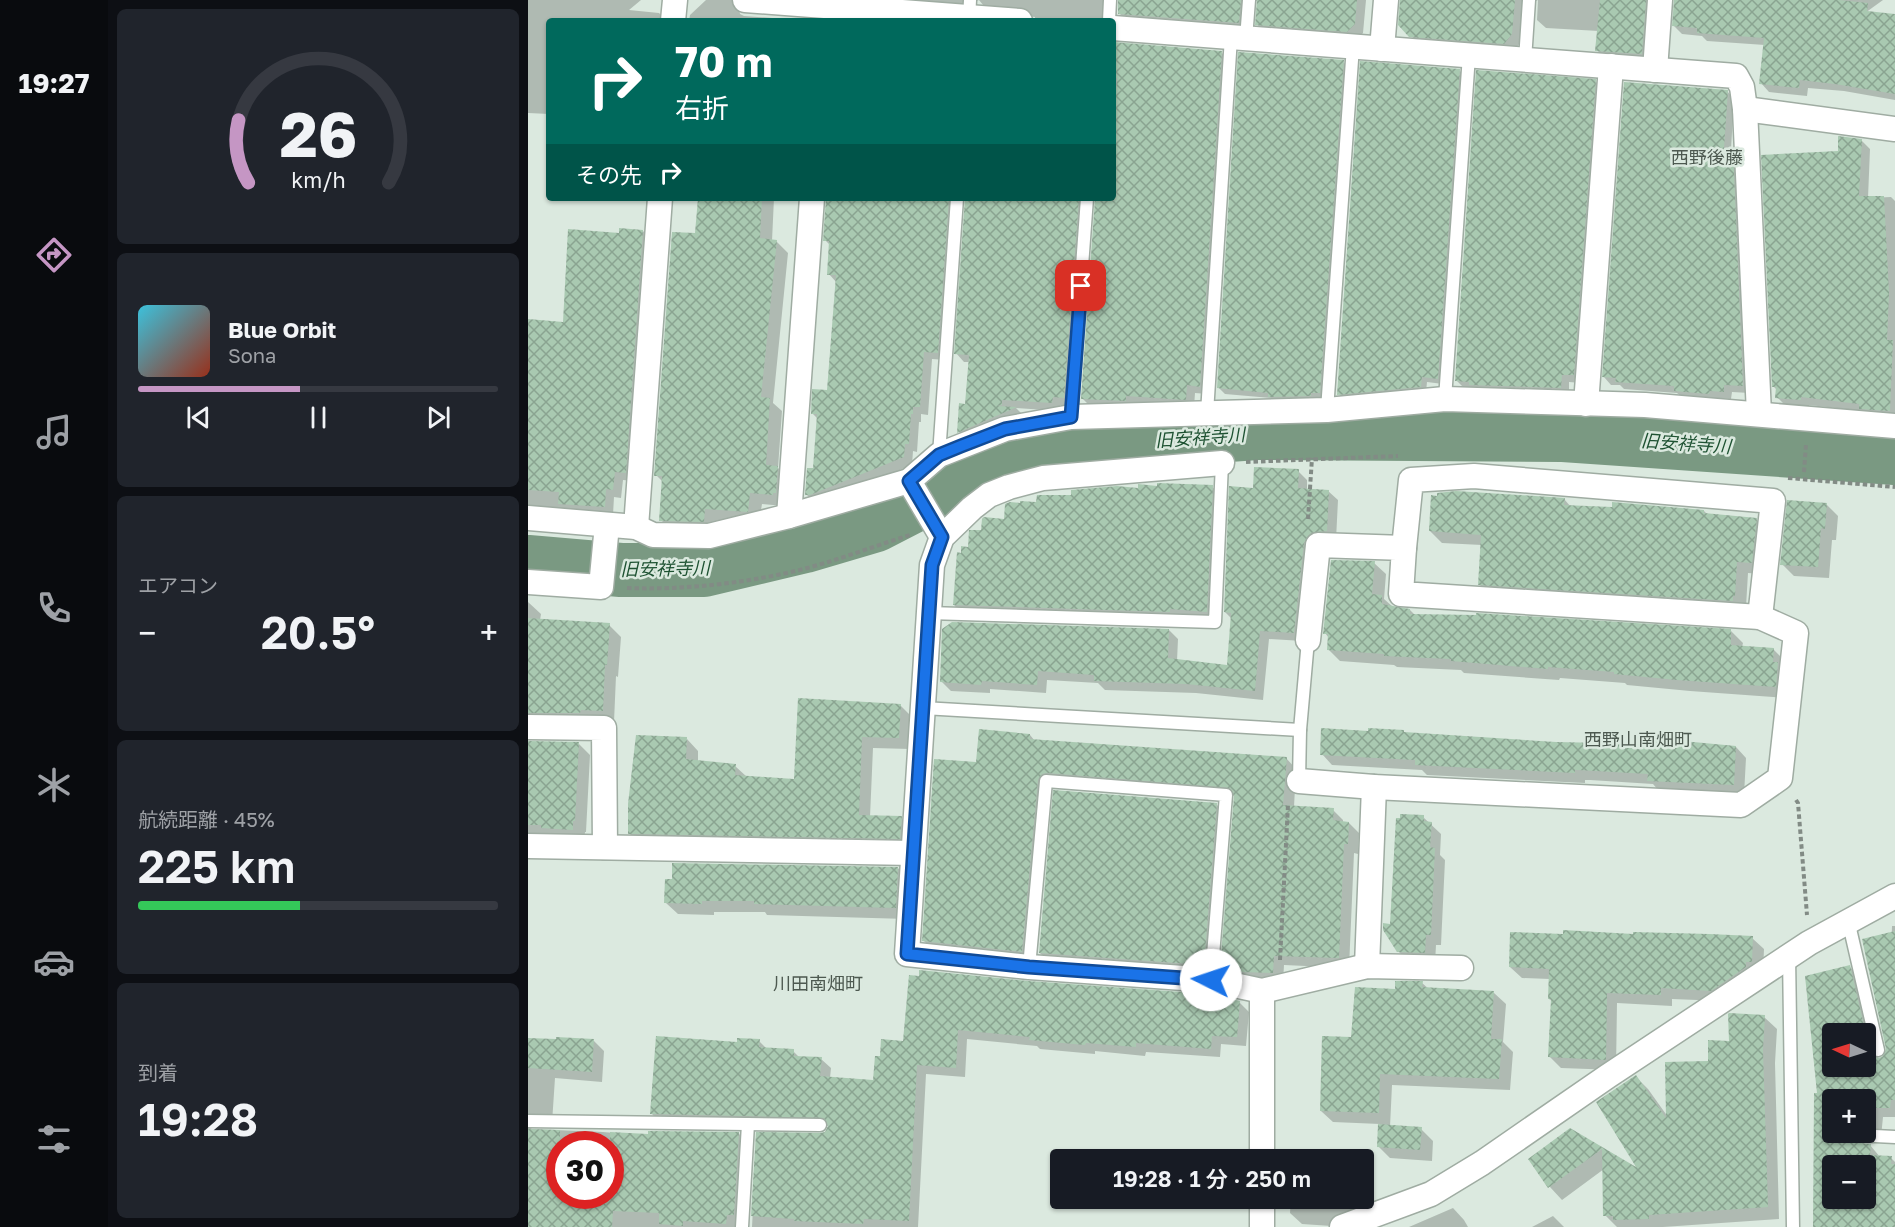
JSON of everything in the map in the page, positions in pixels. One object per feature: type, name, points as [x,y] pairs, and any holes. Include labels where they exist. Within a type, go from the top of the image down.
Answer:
[{"type":"street","points":[[674,18],[675,0]]},
{"type":"street","points":[[745,0],[826,9],[970,13],[1001,18]]},
{"type":"street","points":[[1382,49],[1386,0]]},
{"type":"street","points":[[1655,70],[1660,0]]},
{"type":"street","points":[[1116,28],[1736,76],[1742,87],[1745,109],[1760,414]]},
{"type":"street","points":[[1586,404],[1611,66]]},
{"type":"street","points":[[1745,109],[1895,129]]},
{"type":"street","points":[[636,527],[660,201]]},
{"type":"street","points":[[789,516],[812,201]]},
{"type":"street","points":[[528,518],[606,534],[636,527],[653,535],[709,536],[911,484],[939,455],[1005,429],[1071,417],[1327,410],[1445,399],[1645,405],[1895,426]]},
{"type":"street","points":[[937,528],[972,508],[989,495],[1043,478],[1222,463]]},
{"type":"street","points":[[1299,782],[1741,805],[1780,778],[1796,633],[1760,617],[1401,594],[1412,480],[1474,476],[1773,501],[1760,617]]},
{"type":"street","points":[[911,484],[937,528],[932,565],[907,954],[1029,967],[1211,980],[1270,989],[1366,966],[1461,968]]},
{"type":"street","points":[[528,582],[601,584],[606,534]]},
{"type":"street","points":[[1308,640],[1318,545],[1404,549]]},
{"type":"street","points":[[528,727],[604,728],[605,847]]},
{"type":"street","points":[[1366,966],[1374,787]]},
{"type":"street","points":[[528,846],[913,854]]},
{"type":"street","points":[[1342,1227],[1431,1194],[1472,1170],[1799,949],[1895,896]]},
{"type":"street","points":[[1263,1149],[1270,989]]},
{"type":"street","points":[[1262,1209],[1262,1227]]},
{"type":"lane","points":[[1109,18],[1110,0]]},
{"type":"lane","points":[[1207,412],[1238,38],[1249,0]]},
{"type":"lane","points":[[1525,60],[1529,0]]},
{"type":"lane","points":[[1327,410],[1353,46]]},
{"type":"lane","points":[[1445,399],[1469,55]]},
{"type":"lane","points":[[939,455],[957,201]]},
{"type":"lane","points":[[1071,417],[1087,201]]},
{"type":"lane","points":[[929,613],[1215,622],[1222,463]]},
{"type":"lane","points":[[1299,782],[1300,730],[1308,640]]},
{"type":"lane","points":[[923,708],[1300,730]]},
{"type":"lane","points":[[1029,967],[1046,781],[1226,795],[1211,980]]},
{"type":"lane","points":[[1848,920],[1878,1050]]},
{"type":"lane","points":[[1793,1227],[1799,949]]},
{"type":"lane","points":[[528,1121],[820,1125]]},
{"type":"lane","points":[[742,1227],[748,1124]]},
{"type":"lane","points":[[1876,1136],[1895,1137]]},
{"type":"path","points":[[1804,472],[1807,437]]},
{"type":"path","points":[[1312,458],[1308,523],[1318,545]]},
{"type":"path","points":[[601,584],[657,589],[715,585],[792,571],[937,528]]},
{"type":"path","points":[[1780,778],[1798,803],[1799,949]]},
{"type":"path","points":[[1270,989],[1288,803],[1299,782]]},
{"type":"building","points":[[1118,0],[1241,0],[1239,23],[1118,14]]},
{"type":"building","points":[[1257,0],[1357,0],[1355,24],[1347,32],[1255,25]]},
{"type":"building","points":[[1400,0],[1515,0],[1512,34],[1504,44],[1409,37],[1398,25]]},
{"type":"building","points":[[1600,0],[1646,0],[1642,54],[1595,51]]},
{"type":"building","points":[[1674,0],[1839,0],[1868,3],[1867,11],[1895,14],[1895,94],[1800,80],[1799,88],[1759,84],[1764,38],[1697,33],[1697,28],[1672,26]]},
{"type":"building","points":[[1116,42],[1222,51],[1200,387],[1187,385],[1186,400],[1126,396],[1126,401],[1081,399],[1095,201],[1116,201]]},
{"type":"building","points":[[1238,52],[1344,60],[1320,393],[1311,393],[1311,396],[1268,397],[1268,393],[1217,388]]},
{"type":"building","points":[[1360,61],[1460,69],[1438,379],[1422,377],[1421,387],[1337,395]]},
{"type":"building","points":[[1476,70],[1596,79],[1574,375],[1562,375],[1561,388],[1469,385],[1469,382],[1455,381]]},
{"type":"building","points":[[1624,82],[1728,90],[1724,148],[1733,148],[1743,386],[1724,385],[1724,392],[1710,391],[1709,394],[1674,391],[1674,386],[1615,382],[1616,378],[1602,377]]},
{"type":"building","points":[[1838,136],[1862,139],[1859,196],[1884,196],[1889,293],[1887,340],[1893,340],[1890,411],[1859,409],[1859,404],[1801,397],[1801,400],[1775,398],[1776,387],[1772,387],[1761,155],[1838,151]]},
{"type":"building","points":[[698,201],[762,201],[760,238],[777,240],[761,397],[770,398],[766,465],[778,466],[776,493],[773,495],[750,493],[748,512],[705,509],[704,522],[659,521],[662,476],[654,476],[672,232],[695,233]]},
{"type":"building","points":[[826,201],[949,201],[938,353],[924,352],[920,407],[913,407],[909,444],[905,444],[904,457],[805,495],[807,468],[813,468],[817,414],[811,414],[812,389],[827,390],[836,275],[827,275],[829,241],[823,241]]},
{"type":"building","points":[[965,201],[1079,201],[1064,398],[1053,397],[1052,403],[1002,400],[1002,405],[997,406],[1017,407],[957,433],[959,403],[965,404],[969,355],[954,354]]},
{"type":"building","points":[[619,228],[643,230],[626,473],[615,472],[613,490],[606,489],[605,507],[558,504],[559,492],[528,490],[528,319],[563,322],[568,229],[619,233]]},
{"type":"building","points":[[1254,467],[1299,469],[1298,488],[1329,490],[1327,531],[1311,533],[1304,543],[1294,633],[1260,631],[1255,691],[1186,684],[1094,681],[1094,675],[1038,671],[1037,685],[982,681],[981,685],[940,682],[942,629],[952,622],[1169,629],[1168,658],[1227,665],[1231,613],[1224,612],[1229,486],[1253,488]]},
{"type":"building","points":[[1157,483],[1213,485],[1207,612],[1170,609],[1170,612],[953,605],[957,552],[961,553],[961,546],[968,547],[969,530],[981,530],[984,517],[1004,519],[1005,504],[1020,503],[1020,501],[1036,502],[1037,495],[1071,495],[1071,490],[1117,486],[1138,488],[1138,484],[1157,486]]},
{"type":"building","points":[[1456,491],[1565,498],[1564,505],[1612,507],[1612,502],[1704,510],[1704,513],[1757,518],[1752,563],[1737,562],[1733,601],[1478,585],[1481,535],[1429,531],[1431,495],[1437,496],[1437,493]]},
{"type":"building","points":[[1787,500],[1827,503],[1825,529],[1821,528],[1818,567],[1780,565]]},
{"type":"building","points":[[1331,560],[1375,561],[1372,594],[1382,595],[1382,604],[1410,609],[1410,614],[1476,615],[1476,613],[1731,629],[1731,645],[1774,648],[1773,662],[1778,662],[1776,687],[1327,650],[1328,634],[1323,634]]},
{"type":"building","points":[[528,618],[610,623],[603,711],[528,713]]},
{"type":"building","points":[[798,698],[901,704],[899,738],[862,737],[859,815],[902,816],[900,839],[628,834],[628,804],[636,735],[687,737],[686,759],[736,764],[735,775],[794,779]]},
{"type":"building","points":[[1321,728],[1368,731],[1368,728],[1404,730],[1404,732],[1556,742],[1604,743],[1605,738],[1650,741],[1650,738],[1736,746],[1734,785],[1647,781],[1648,774],[1578,770],[1575,770],[1575,773],[1415,765],[1415,760],[1320,755]]},
{"type":"building","points":[[979,729],[1030,734],[1030,739],[1287,757],[1283,805],[1334,808],[1333,820],[1349,822],[1348,844],[1344,844],[1339,958],[1274,956],[1273,973],[1243,972],[1220,967],[1234,796],[1230,788],[1047,773],[1042,774],[1038,780],[1022,952],[922,941],[934,759],[976,762]]},
{"type":"building","points":[[528,741],[579,742],[573,830],[528,825]]},
{"type":"building","points":[[1053,790],[1217,803],[1204,965],[1039,953]]},
{"type":"building","points":[[1400,814],[1424,815],[1424,821],[1432,822],[1430,847],[1435,848],[1431,935],[1426,935],[1425,953],[1397,952],[1383,930],[1383,923],[1390,924],[1396,818],[1400,818]]},
{"type":"building","points":[[672,863],[898,867],[896,908],[754,904],[754,901],[702,901],[702,904],[664,903],[665,879],[672,879]]},
{"type":"building","points":[[1563,930],[1753,936],[1752,962],[1746,962],[1746,967],[1711,991],[1661,988],[1661,995],[1607,993],[1606,1060],[1548,1057],[1551,999],[1548,999],[1549,969],[1509,967],[1510,932],[1563,934]]},
{"type":"building","points":[[1895,931],[1895,1100],[1891,1100],[1890,1108],[1876,1108],[1876,1089],[1822,1089],[1822,1143],[1871,1144],[1870,1155],[1822,1155],[1822,1209],[1876,1209],[1876,1155],[1892,1156],[1891,1164],[1895,1164],[1895,1227],[1813,1227],[1814,1093],[1817,1093],[1805,976],[1850,965],[1863,1023],[1822,1023],[1822,1077],[1876,1077],[1876,1057],[1883,1056],[1886,1049],[1862,939]]},
{"type":"building","points":[[919,970],[1028,981],[1209,994],[1240,1001],[1237,1037],[1212,1036],[1211,1049],[1136,1043],[1136,1047],[1086,1043],[1085,1045],[958,1030],[956,1068],[917,1065],[909,1221],[864,1219],[863,1224],[794,1221],[794,1219],[751,1216],[756,1132],[825,1132],[828,1126],[824,1118],[650,1114],[656,1036],[737,1042],[737,1038],[760,1039],[759,1047],[794,1049],[794,1056],[822,1057],[820,1076],[873,1080],[875,1056],[880,1056],[881,1039],[903,1041],[909,975],[919,976]]},
{"type":"building","points":[[1395,981],[1423,981],[1422,987],[1494,991],[1491,1039],[1502,1039],[1499,1079],[1380,1074],[1379,1113],[1320,1111],[1322,1036],[1351,1037],[1355,987],[1395,989]]},
{"type":"building","points":[[1729,1013],[1765,1015],[1763,1050],[1768,1207],[1649,1215],[1649,1219],[1613,1220],[1613,1216],[1603,1216],[1602,1149],[1548,1188],[1528,1159],[1570,1128],[1636,1167],[1596,1102],[1636,1075],[1666,1118],[1665,1062],[1708,1061],[1708,1040],[1729,1041]]},
{"type":"building","points":[[556,1037],[594,1039],[592,1072],[528,1068],[528,1038],[556,1039]]},
{"type":"building","points":[[1378,1124],[1422,1127],[1420,1150],[1377,1147]]},
{"type":"building","points":[[528,1129],[560,1130],[546,1131],[546,1209],[624,1209],[624,1133],[739,1132],[734,1215],[727,1215],[726,1224],[683,1221],[683,1226],[659,1224],[659,1213],[613,1211],[612,1227],[528,1227]]},
{"type":"waterway","name":"旧安祥寺川","points":[[528,562],[621,570],[704,570],[805,546],[876,525],[942,491],[964,474],[992,462],[1040,450],[1086,445],[1257,433],[1563,435],[1895,458]]},
{"type":"district","name":"西野後藤","points":[[1707,157]]},
{"type":"district","name":"西野山南畑町","points":[[1638,739]]},
{"type":"district","name":"川田南畑町","points":[[818,983]]},
{"type":"route","points":[[1081,286],[1071,417],[1005,429],[961,446],[939,455],[909,481],[942,537],[932,565],[907,954],[1029,967],[1211,980]]}]
